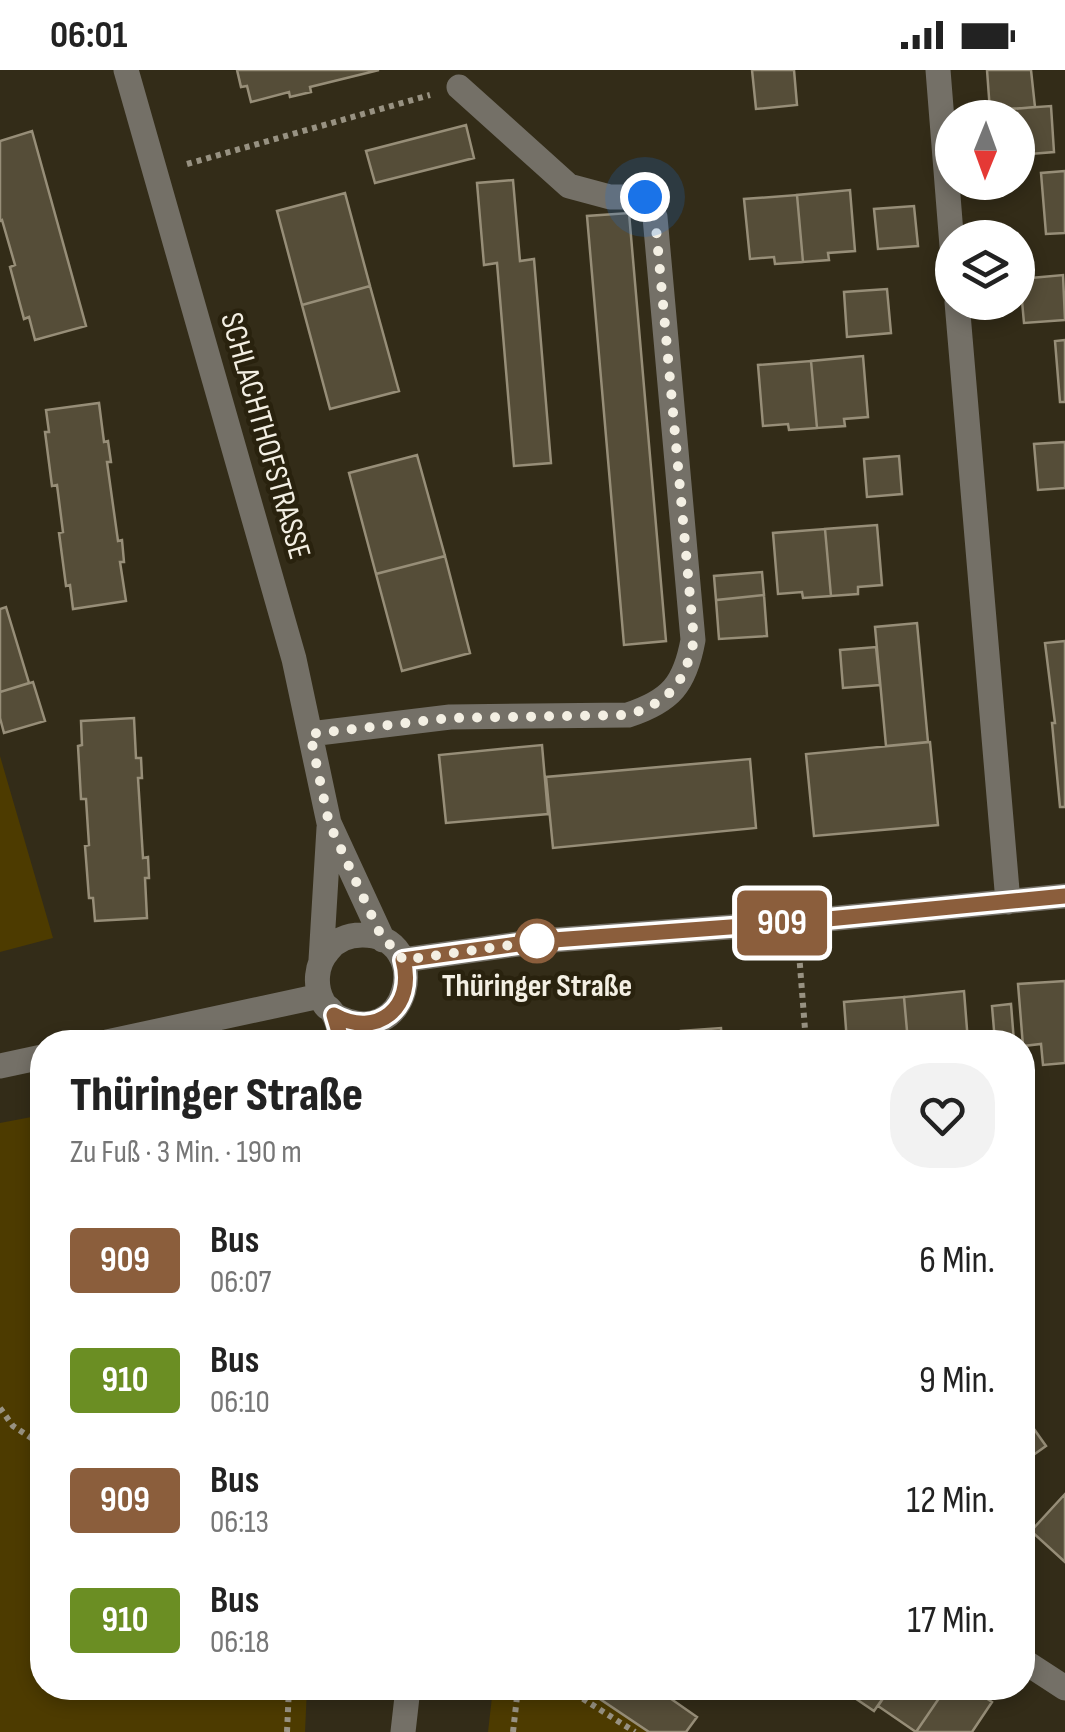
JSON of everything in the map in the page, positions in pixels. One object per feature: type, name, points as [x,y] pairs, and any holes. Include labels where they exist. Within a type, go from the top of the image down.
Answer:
[{"type":"street","name":"SCHLACHTHOFSTRASSE","points":[[126,70],[294,659],[329,823],[383,940]]},
{"type":"street","points":[[938,70],[950,220]]},
{"type":"street","points":[[310,734],[450,718],[628,715],[652,708],[670,693],[688,668],[694,640],[655,217],[645,197],[610,197],[569,186],[459,87]]},
{"type":"street","points":[[959,320],[1008,902]]},
{"type":"street","name":"SCHLACHTHOFSTRASSE","points":[[322,960],[329,823]]},
{"type":"street","points":[[403,960],[540,941],[797,922],[1065,896]]},
{"type":"street","points":[[180,1030],[327,1006],[348,1023],[379,1021],[401,1002],[407,974],[395,948],[383,940],[370,935],[342,939],[322,960],[317,974],[327,1006],[337,1030]]},
{"type":"street","points":[[392,1013],[392,1030]]},
{"type":"street","points":[[0,1066],[30,1059]]},
{"type":"street","points":[[1035,1668],[1065,1688]]},
{"type":"street","points":[[403,1732],[407,1700]]},
{"type":"path","points":[[157,173],[459,87]]},
{"type":"path","points":[[797,922],[805,1030]]},
{"type":"path","points":[[0,1408],[13,1426],[30,1437]]},
{"type":"path","points":[[287,1732],[288,1700]]},
{"type":"path","points":[[513,1732],[517,1700]]},
{"type":"path","points":[[585,1700],[634,1732]]},
{"type":"shaded area","points":[[0,756],[53,938],[0,952]]},
{"type":"shaded area","points":[[30,1117],[30,1700],[306,1700],[305,1732],[0,1732],[0,1123]]},
{"type":"shaded area","points":[[492,1700],[599,1700],[649,1732],[488,1732]]},
{"type":"building","points":[[237,70],[379,70],[310,87],[311,92],[290,97],[289,92],[251,102],[247,86],[241,87]]},
{"type":"building","points":[[752,70],[794,70],[797,105],[756,109]]},
{"type":"building","points":[[987,70],[1031,70],[1034,100],[989,100]]},
{"type":"building","points":[[1051,106],[1054,152],[1035,154],[1035,107]]},
{"type":"building","points":[[466,125],[474,158],[375,183],[366,151]]},
{"type":"building","points":[[32,131],[86,326],[35,340],[29,317],[24,319],[10,267],[15,265],[0,221],[0,141]]},
{"type":"building","points":[[1065,171],[1065,233],[1046,234],[1041,173]]},
{"type":"building","points":[[513,180],[520,261],[534,259],[551,463],[514,466],[497,263],[484,265],[477,183]]},
{"type":"building","points":[[850,190],[855,251],[828,253],[829,260],[803,262],[797,195]]},
{"type":"building","points":[[345,193],[370,286],[302,305],[277,211]]},
{"type":"building","points":[[797,195],[803,262],[775,264],[774,257],[750,259],[744,199]]},
{"type":"building","points":[[914,206],[918,246],[878,249],[874,209]]},
{"type":"building","points":[[629,213],[666,641],[624,645],[587,216]]},
{"type":"building","points":[[1063,275],[1065,320],[1024,323],[1035,320],[1035,278]]},
{"type":"building","points":[[370,286],[399,391],[330,409],[302,305]]},
{"type":"building","points":[[887,289],[891,333],[847,337],[844,292]]},
{"type":"building","points":[[1065,340],[1065,402],[1060,402],[1055,341]]},
{"type":"building","points":[[863,356],[868,417],[844,419],[845,426],[817,428],[811,361]]},
{"type":"building","points":[[811,361],[817,428],[789,430],[788,424],[763,426],[758,365]]},
{"type":"building","points":[[99,403],[111,462],[107,462],[118,541],[122,540],[124,562],[120,562],[126,601],[73,609],[59,533],[63,532],[57,485],[52,486],[46,410]]},
{"type":"building","points":[[1065,442],[1065,488],[1038,490],[1034,444]]},
{"type":"building","points":[[417,455],[445,556],[376,574],[349,473]]},
{"type":"building","points":[[899,456],[902,494],[867,497],[864,459]]},
{"type":"building","points":[[877,525],[882,585],[858,587],[858,594],[831,596],[825,529]]},
{"type":"building","points":[[825,529],[831,596],[803,598],[802,592],[778,594],[773,533]]},
{"type":"building","points":[[445,556],[470,653],[402,671],[376,574]]},
{"type":"building","points":[[762,572],[764,595],[716,600],[714,576]]},
{"type":"building","points":[[764,595],[767,636],[719,639],[716,600]]},
{"type":"building","points":[[6,607],[29,683],[0,692],[0,609]]},
{"type":"building","points":[[917,623],[928,742],[886,746],[875,627]]},
{"type":"building","points":[[1065,641],[1065,807],[1060,807],[1045,643]]},
{"type":"building","points":[[876,647],[880,685],[843,688],[840,650]]},
{"type":"building","points":[[33,682],[45,721],[4,733],[0,692]]},
{"type":"building","points":[[134,718],[136,758],[141,758],[142,778],[138,778],[143,858],[148,857],[147,918],[95,921],[85,846],[89,845],[86,799],[81,799],[81,721]]},
{"type":"building","points":[[930,742],[938,825],[814,836],[806,754]]},
{"type":"building","points":[[542,745],[548,814],[446,823],[439,755]]},
{"type":"building","points":[[750,759],[756,828],[553,848],[546,777]]},
{"type":"building","points":[[1065,981],[1065,1063],[1043,1065],[1041,1044],[1035,1045],[1035,1030],[1022,1030],[1018,984]]},
{"type":"building","points":[[964,991],[967,1030],[907,1030],[904,997]]},
{"type":"building","points":[[904,997],[907,1030],[846,1030],[844,1002]]},
{"type":"building","points":[[1011,1004],[1013,1030],[994,1030],[992,1006]]},
{"type":"building","points":[[1035,1430],[1046,1446],[1035,1454]]},
{"type":"building","points":[[1065,1494],[1065,1562],[1035,1535],[1035,1527]]},
{"type":"building","points":[[601,1700],[673,1700],[697,1717],[686,1732],[649,1732]]},
{"type":"building","points":[[858,1700],[882,1700],[874,1711]]},
{"type":"building","points":[[882,1700],[938,1700],[916,1732],[878,1706]]},
{"type":"building","points":[[938,1700],[992,1702],[972,1732],[916,1732]]},
{"type":"bus line","name":"909","points":[[338,1030],[334,1015],[348,1023],[364,1024],[392,1013],[406,989],[403,960],[540,941],[797,922],[1065,896]]},
{"type":"place","name":"Thüringer Straße","points":[[537,941]]},
{"type":"route","points":[[537,941],[403,960],[383,940],[329,823],[310,734],[450,718],[628,715],[652,708],[670,693],[688,668],[694,640],[676,431],[655,217],[645,197]]}]
